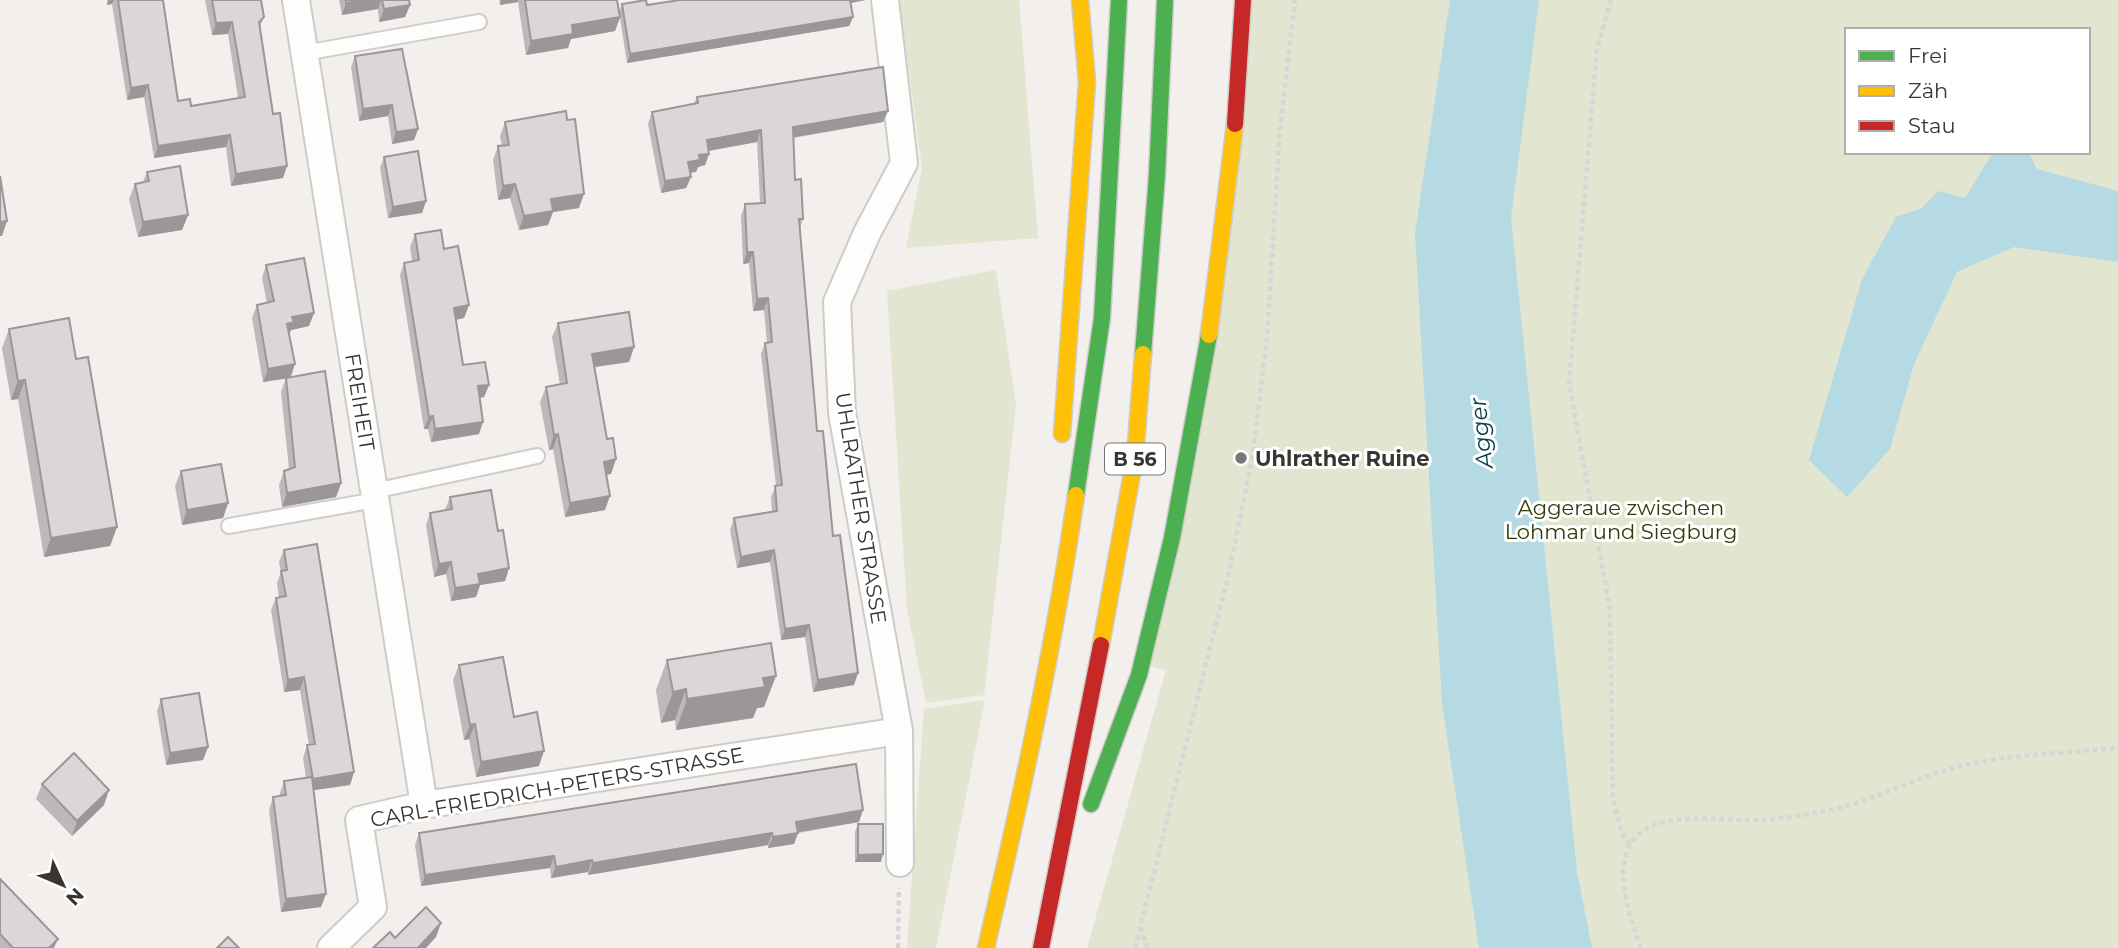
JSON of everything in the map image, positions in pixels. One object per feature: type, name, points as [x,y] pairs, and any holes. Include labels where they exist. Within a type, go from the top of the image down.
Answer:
[{"type":"highway","points":[[1061,451],[1087,82],[1080,0]]},
{"type":"highway","name":"B 56","points":[[986,948],[1028,769],[1060,604],[1102,318],[1119,0]]},
{"type":"highway","name":"B 56","points":[[1041,948],[1051,911],[1135,457],[1157,175],[1165,0]]},
{"type":"highway","points":[[1051,911],[1139,675],[1172,538],[1203,370],[1236,118],[1243,0]]},
{"type":"highway","points":[[1058,506],[1060,604]]},
{"type":"street","name":"FREIHEIT","points":[[296,0],[424,805]]},
{"type":"street","name":"UHLRATHER STRASSE","points":[[885,0],[904,163],[867,233],[837,302],[842,413],[899,731],[900,863]]},
{"type":"street","name":"CARL-FRIEDRICH-PETERS-STRASSE","points":[[331,948],[373,907],[359,820],[424,805],[899,731]]},
{"type":"lane","points":[[304,53],[479,22]]},
{"type":"lane","points":[[229,526],[375,496],[537,456]]},
{"type":"path","points":[[1135,948],[1227,582],[1253,453],[1266,338],[1280,129],[1295,0]]},
{"type":"path","points":[[1611,0],[1597,48],[1569,383],[1610,609],[1613,800],[1622,833],[1630,845]]},
{"type":"path","points":[[1642,948],[1625,894],[1625,862],[1630,845],[1645,830],[1677,819],[1764,820],[1793,816],[1854,804],[1912,779],[1966,765],[2118,748]]},
{"type":"path","points":[[898,948],[900,863]]},
{"type":"path","points":[[1140,926],[1147,948]]},
{"type":"green space","points":[[899,0],[1019,0],[1038,238],[906,248],[922,168]]},
{"type":"green space","name":"Aggeraue zwischen Lohmar und Siegburg","points":[[1248,0],[2118,0],[2118,948],[1087,948],[1166,670],[1150,666]]},
{"type":"green space","points":[[996,270],[1016,405],[984,695],[926,703],[907,609],[887,291]]},
{"type":"green space","points":[[985,700],[936,948],[907,948],[924,709]]},
{"type":"water","name":"Agger","points":[[1450,0],[1539,0],[1511,218],[1577,872],[1592,948],[1479,948],[1442,704],[1415,233]]},
{"type":"water","points":[[1992,154],[2029,154],[2037,169],[2118,191],[2118,262],[2014,247],[1957,272],[1914,364],[1890,449],[1847,497],[1809,460],[1862,279],[1896,217],[1922,208],[1938,191],[1965,198]]},
{"type":"building","points":[[118,0],[163,0],[178,101],[190,99],[191,106],[245,97],[232,22],[216,23],[212,0],[261,0],[264,17],[259,22],[273,114],[280,113],[287,166],[236,174],[230,135],[158,146],[148,85],[131,88]]},
{"type":"building","points":[[382,0],[409,0],[410,5],[384,9]]},
{"type":"building","points":[[525,0],[617,0],[620,17],[572,25],[573,34],[531,41]]},
{"type":"building","points":[[646,0],[647,5],[680,0],[850,0],[853,17],[630,54],[622,4]]},
{"type":"building","points":[[402,49],[418,129],[396,132],[392,105],[363,109],[355,56]]},
{"type":"building","points":[[883,67],[888,111],[793,127],[795,180],[801,179],[803,219],[799,219],[817,431],[823,431],[833,536],[840,535],[858,673],[818,680],[809,625],[785,629],[774,550],[741,557],[734,518],[777,511],[775,486],[782,485],[765,343],[772,342],[768,298],[757,299],[753,252],[747,252],[745,204],[765,203],[761,130],[707,140],[709,154],[699,155],[700,160],[688,162],[691,177],[665,181],[652,112],[698,103],[697,97]]},
{"type":"building","points":[[566,111],[567,120],[575,119],[584,194],[551,199],[553,211],[524,216],[515,184],[503,186],[498,146],[509,145],[505,122]]},
{"type":"building","points":[[418,151],[426,201],[393,207],[384,157]]},
{"type":"building","points":[[180,166],[188,215],[143,222],[135,184],[149,181],[147,172]]},
{"type":"building","points":[[0,176],[7,221],[0,222]]},
{"type":"building","points":[[441,230],[444,249],[458,246],[469,305],[454,308],[463,365],[485,362],[489,385],[478,386],[483,422],[435,429],[433,416],[429,417],[404,263],[419,260],[415,234]]},
{"type":"building","points":[[304,258],[314,313],[292,317],[294,322],[287,324],[295,364],[268,369],[257,305],[274,301],[266,265]]},
{"type":"building","points":[[629,312],[634,347],[592,354],[607,439],[613,438],[616,459],[604,462],[610,496],[570,503],[558,434],[554,435],[546,387],[567,383],[558,323]]},
{"type":"building","points":[[69,318],[76,359],[88,357],[117,527],[51,538],[25,380],[18,381],[9,329]]},
{"type":"building","points":[[325,371],[341,483],[287,493],[284,471],[295,467],[286,378]]},
{"type":"building","points":[[221,464],[228,503],[187,510],[181,471]]},
{"type":"building","points":[[491,490],[498,531],[503,530],[509,568],[478,574],[480,584],[455,588],[451,562],[439,564],[430,513],[452,509],[450,497]]},
{"type":"building","points":[[317,544],[354,772],[313,779],[307,745],[315,744],[304,677],[288,680],[276,598],[286,596],[281,571],[287,570],[284,550]]},
{"type":"building","points":[[771,643],[776,676],[763,678],[765,687],[687,699],[686,689],[673,692],[667,660]]},
{"type":"building","points":[[503,657],[514,717],[537,712],[544,751],[481,762],[475,724],[470,725],[459,665]]},
{"type":"building","points":[[199,693],[208,747],[170,753],[161,699]]},
{"type":"building","points":[[74,753],[109,790],[77,821],[42,784]]},
{"type":"building","points":[[856,764],[863,810],[796,822],[798,833],[773,837],[772,833],[593,863],[592,860],[556,867],[554,856],[425,875],[419,833]]},
{"type":"building","points":[[312,777],[326,894],[286,899],[273,797],[286,795],[284,781]]},
{"type":"building","points":[[858,824],[883,824],[883,854],[858,855]]},
{"type":"building","points":[[0,879],[58,939],[49,948],[13,948],[0,934]]},
{"type":"building","points":[[426,907],[441,923],[418,948],[373,948],[390,932],[395,938]]},
{"type":"building","points":[[228,937],[239,948],[217,948]]},
{"type":"traffic: fast","points":[[1076,495],[1102,318],[1119,0]]},
{"type":"traffic: fast","points":[[1143,354],[1157,175],[1165,0]]},
{"type":"traffic: fast","points":[[1091,804],[1139,675],[1172,538],[1209,335]]},
{"type":"traffic: slow","points":[[1062,434],[1087,82],[1080,0]]},
{"type":"traffic: slow","points":[[1209,335],[1235,124]]},
{"type":"traffic: slow","points":[[1101,645],[1135,457],[1143,354]]},
{"type":"traffic: slow","points":[[986,948],[1036,723],[1076,495]]},
{"type":"traffic: jam","points":[[1235,124],[1243,0]]},
{"type":"traffic: jam","points":[[1041,948],[1101,645]]},
{"type":"place","name":"Uhlrather Ruine","points":[[1241,458]]}]
